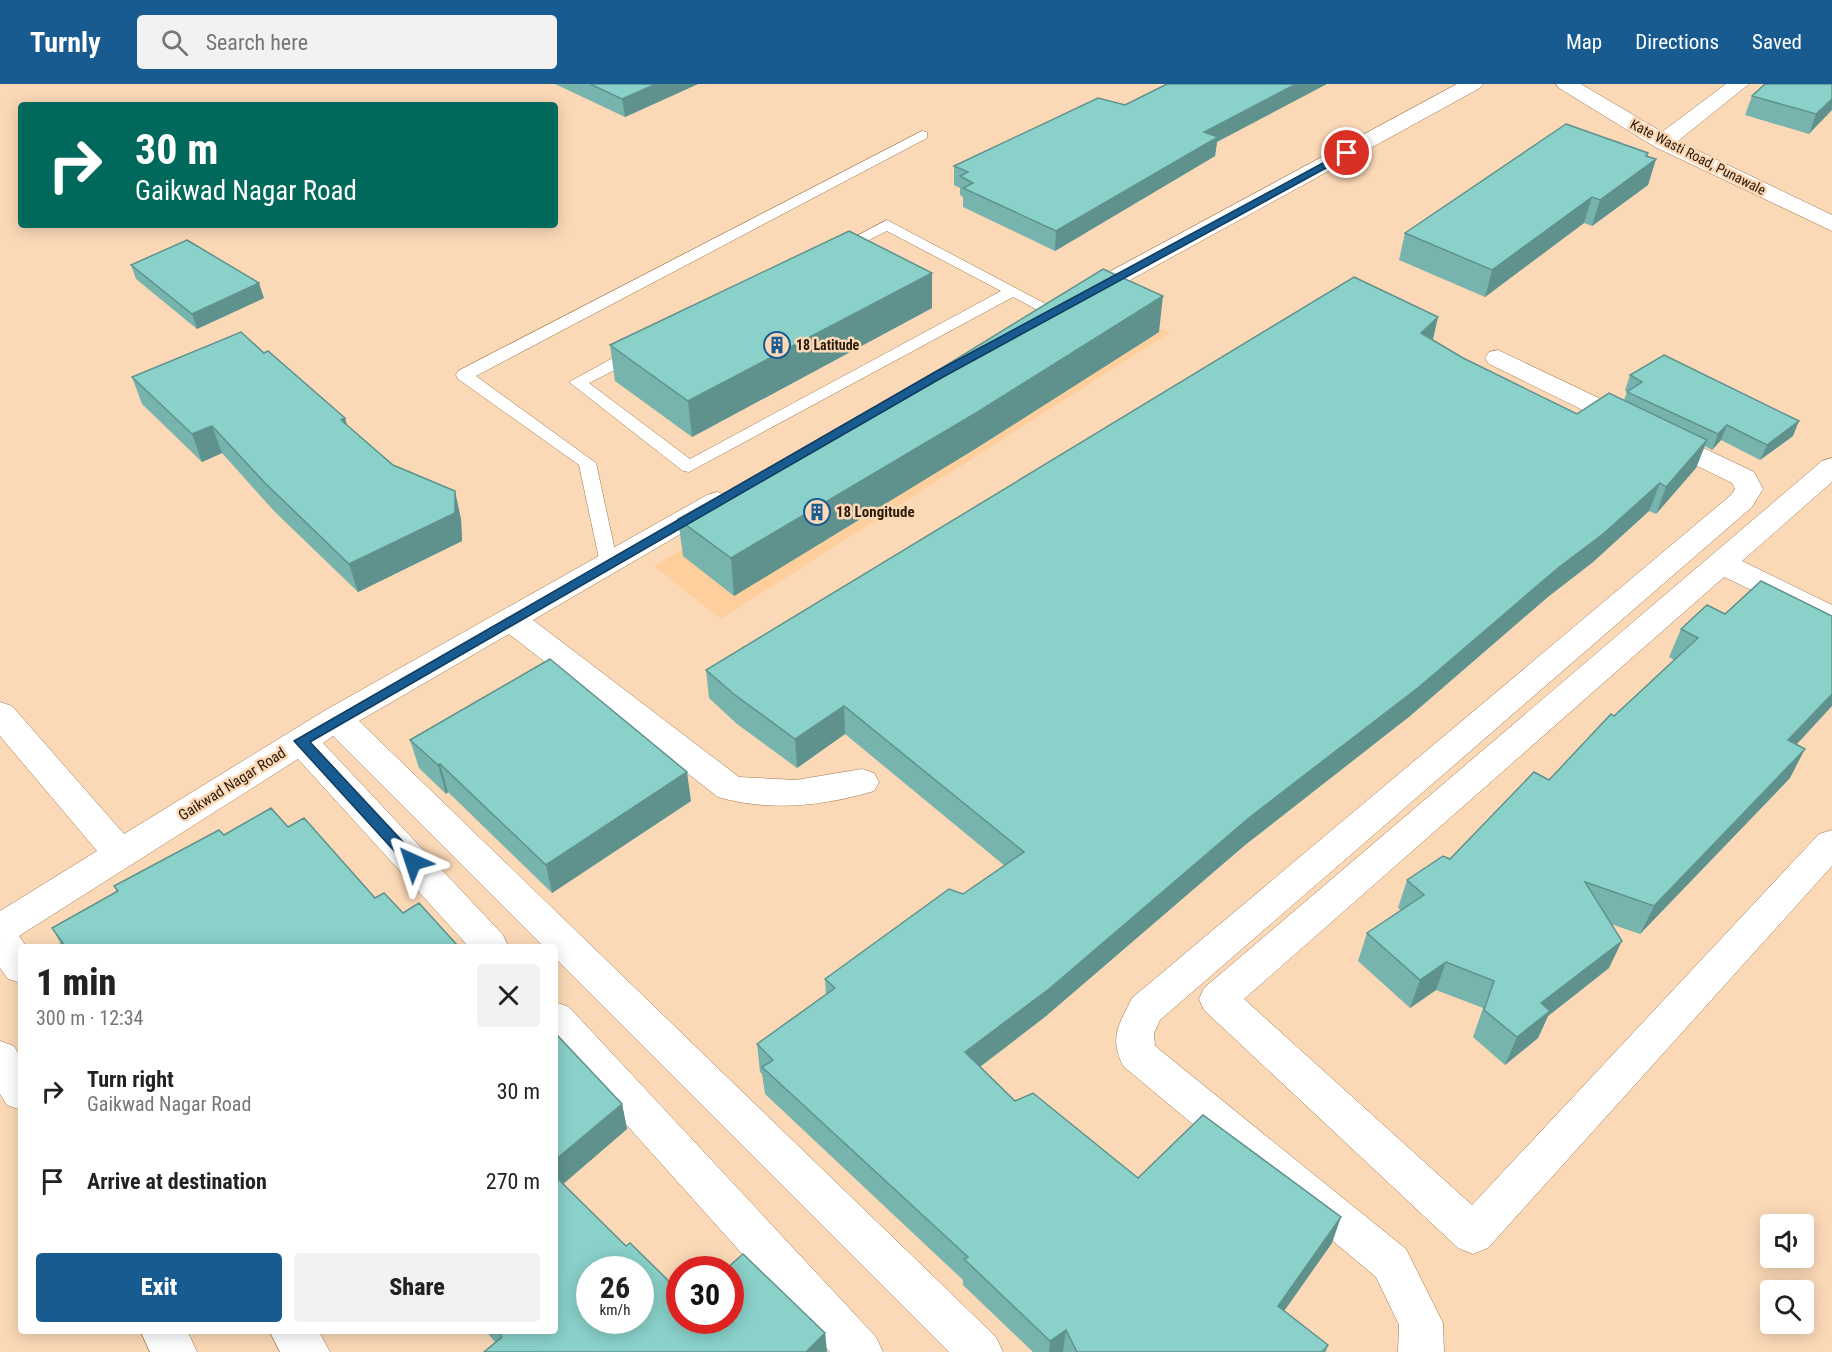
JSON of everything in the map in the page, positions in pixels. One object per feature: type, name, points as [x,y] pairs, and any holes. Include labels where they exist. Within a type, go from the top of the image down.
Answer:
[{"type":"street","points":[[1022,329],[1473,84]]},
{"type":"street","name":"Kate Wasti Road, Punawale","points":[[1566,84],[1663,142],[1832,224]]},
{"type":"street","points":[[1663,142],[1739,84]]},
{"type":"street","points":[[1421,1352],[1421,1323],[1391,1263],[1137,1054],[1134,1033],[1146,1009],[1742,501],[1749,489],[1744,478],[1498,358]]},
{"type":"street","points":[[1832,467],[1218,999],[1473,1234],[1832,843]]},
{"type":"street","name":"Gaikwad Nagar Road","points":[[0,929],[336,719],[743,487]]},
{"type":"street","points":[[1721,563],[1832,618]]},
{"type":"street","points":[[512,619],[730,788],[774,795],[823,792],[862,782]]},
{"type":"street","points":[[0,714],[121,854]]},
{"type":"street","points":[[336,719],[980,1352]]},
{"type":"street","points":[[301,741],[488,944]]},
{"type":"street","points":[[0,939],[18,964]]},
{"type":"street","points":[[558,1021],[860,1352]]},
{"type":"street","points":[[0,1058],[18,1088]]},
{"type":"street","points":[[164,1334],[174,1352]]},
{"type":"street","points":[[294,1334],[307,1352]]},
{"type":"lane","points":[[608,564],[587,464],[464,375],[922,135]]},
{"type":"lane","points":[[823,258],[887,225],[1053,312]]},
{"type":"lane","points":[[652,345],[577,382],[689,467],[1013,291]]},
{"type":"shaded area","name":"18 Longitude","points":[[1108,302],[1169,333],[721,619],[654,566]]},
{"type":"building","points":[[590,84],[656,84],[622,99]]},
{"type":"building","points":[[1167,84],[1296,84],[1204,132],[1218,137],[1056,231],[963,188],[973,183],[960,176],[968,172],[954,166],[1098,98],[1125,105]]},
{"type":"building","points":[[1765,84],[1832,84],[1832,99],[1816,114],[1752,96]]},
{"type":"building","points":[[1566,124],[1648,153],[1646,156],[1656,159],[1600,200],[1592,197],[1492,270],[1405,233]]},
{"type":"building","points":[[849,231],[932,273],[688,401],[610,345]]},
{"type":"building","points":[[187,240],[259,283],[192,314],[131,265]]},
{"type":"building","points":[[1103,269],[1163,296],[976,413],[731,558],[678,519],[922,384],[919,382]]},
{"type":"building","points":[[1354,277],[1438,317],[1421,333],[1463,358],[1577,414],[1609,393],[1707,440],[1666,487],[1660,483],[1603,534],[1558,568],[1419,687],[1250,817],[1049,989],[965,1052],[1015,1101],[1033,1093],[1138,1178],[1203,1115],[1341,1217],[1278,1306],[1328,1345],[1322,1352],[1077,1352],[1066,1330],[1050,1341],[964,1259],[968,1257],[762,1067],[773,1060],[757,1044],[835,988],[825,979],[949,889],[963,894],[1024,852],[844,706],[795,739],[735,695],[706,670]]},
{"type":"building","points":[[241,332],[264,353],[268,351],[345,418],[341,420],[393,465],[455,491],[455,513],[349,564],[265,483],[212,426],[192,434],[132,377]]},
{"type":"building","points":[[1664,355],[1799,421],[1767,445],[1727,425],[1718,434],[1627,392],[1642,382],[1630,375]]},
{"type":"building","points":[[1761,581],[1832,616],[1832,694],[1788,740],[1805,749],[1654,906],[1585,882],[1622,941],[1541,1003],[1550,1011],[1517,1037],[1484,1010],[1494,981],[1446,962],[1420,980],[1367,933],[1424,895],[1407,880],[1443,856],[1450,859],[1534,772],[1549,780],[1611,714],[1614,716],[1698,638],[1681,629],[1707,605],[1725,614]]},
{"type":"building","points":[[550,659],[687,772],[546,865],[440,764],[438,765],[410,740]]},
{"type":"building","points":[[271,808],[288,827],[304,818],[375,898],[384,893],[403,913],[419,903],[456,944],[61,944],[63,943],[52,928],[118,891],[114,886],[219,830],[224,835]]},
{"type":"building","points":[[558,1036],[622,1104],[558,1157]]},
{"type":"building","points":[[558,1179],[626,1246],[630,1243],[643,1256],[576,1256],[576,1334],[654,1334],[654,1267],[666,1278],[666,1334],[744,1334],[744,1256],[741,1256],[743,1254],[825,1333],[806,1352],[484,1352],[502,1337],[500,1334],[558,1334]]},
{"type":"place","name":"18 Latitude","points":[[777,345]]},
{"type":"place","name":"18 Longitude","points":[[817,512]]},
{"type":"route","points":[[413,862],[301,741],[939,374],[1347,153]]}]
